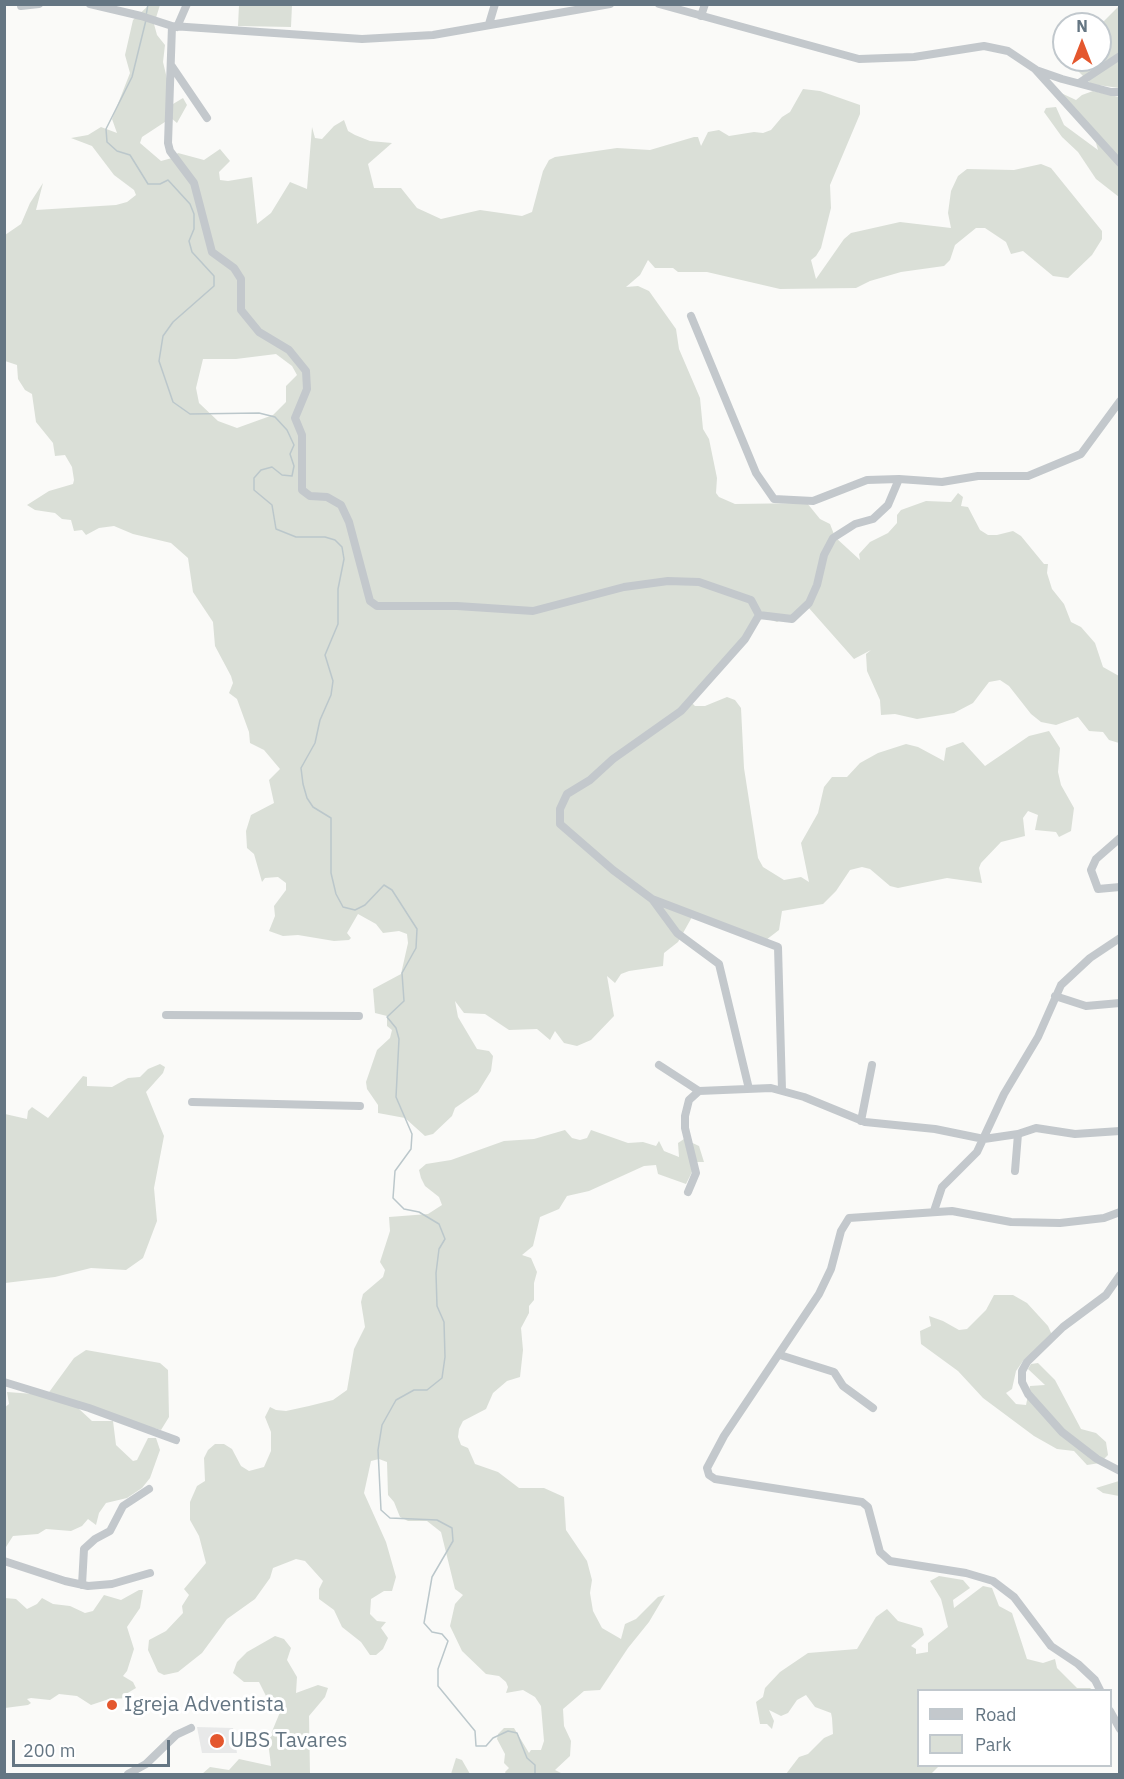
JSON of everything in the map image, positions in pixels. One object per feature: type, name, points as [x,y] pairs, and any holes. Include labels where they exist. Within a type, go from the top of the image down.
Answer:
[{"type":"street","points":[[21,6],[39,4]]},
{"type":"street","points":[[90,4],[175,26],[362,39],[434,35],[610,4]]},
{"type":"street","points":[[187,4],[175,26],[170,64],[168,143],[170,151],[194,183],[212,252],[234,268],[241,279],[241,310],[259,332],[289,350],[306,370],[307,389],[295,418],[302,435],[302,490],[310,496],[327,497],[341,505],[349,522],[370,601],[377,606],[457,606],[533,611],[624,587],[668,581],[699,582],[751,600],[759,615]]},
{"type":"street","points":[[489,24],[495,4]]},
{"type":"street","points":[[659,4],[860,60],[914,57],[984,46],[1008,51],[1035,69],[1119,163]]},
{"type":"street","points":[[701,16],[705,4]]},
{"type":"street","points":[[1078,83],[1119,56]]},
{"type":"street","points":[[170,64],[207,118]]},
{"type":"street","points":[[1035,69],[1078,83],[1119,92]]},
{"type":"street","points":[[691,316],[756,473],[774,499],[813,501],[867,480],[899,479],[942,482],[978,476],[1028,476],[1081,454],[1119,401]]},
{"type":"street","points":[[759,615],[792,619],[808,603],[817,585],[824,555],[833,537],[855,524],[873,519],[888,505],[899,479]]},
{"type":"street","points":[[759,615],[745,639],[681,711],[621,753],[590,780],[567,794],[560,809],[560,824],[613,870],[652,899],[778,947],[782,1090]]},
{"type":"street","points":[[1119,838],[1096,859],[1091,870],[1098,889],[1119,887]]},
{"type":"street","points":[[652,899],[677,933],[719,964],[749,1089]]},
{"type":"street","points":[[934,1211],[942,1187],[977,1152],[1004,1094],[1038,1037],[1055,996],[1072,973],[1119,938]]},
{"type":"street","points":[[1055,996],[1086,1006],[1119,1003]]},
{"type":"street","points":[[166,1015],[359,1016]]},
{"type":"street","points":[[659,1065],[699,1091],[782,1090],[861,1120],[935,1129],[984,1138],[1018,1134],[1036,1128],[1075,1134],[1119,1131]]},
{"type":"street","points":[[861,1120],[872,1065]]},
{"type":"street","points":[[688,1192],[696,1173],[685,1128],[685,1116],[689,1100],[699,1091]]},
{"type":"street","points":[[192,1102],[360,1106]]},
{"type":"street","points":[[1015,1171],[1018,1134]]},
{"type":"street","points":[[1100,1689],[1095,1680],[1078,1664],[1051,1646],[1014,1597],[993,1581],[966,1573],[890,1562],[880,1552],[868,1506],[862,1502],[724,1480],[709,1475],[710,1462],[724,1436],[810,1310],[831,1269],[841,1231],[846,1222],[857,1216],[934,1211],[1030,1224],[1118,1216]]},
{"type":"street","points":[[1119,1275],[1106,1295],[1063,1327],[1027,1362],[1022,1371],[1022,1382],[1028,1394],[1062,1432],[1097,1459],[1119,1471]]},
{"type":"street","points":[[780,1355],[834,1372],[843,1386],[873,1408]]},
{"type":"street","points":[[4,1382],[80,1405],[176,1440]]},
{"type":"street","points":[[82,1585],[84,1549],[94,1539],[110,1531],[123,1506],[149,1489]]},
{"type":"street","points":[[4,1561],[82,1585],[112,1584],[150,1573]]},
{"type":"street","points":[[1112,1715],[1119,1729]]},
{"type":"street","points":[[128,1774],[146,1764],[176,1735],[191,1728]]},
{"type":"shaded area","name":"UBS Tavares","points":[[197,1727],[233,1728],[237,1753],[202,1753]]},
{"type":"green space","points":[[149,5],[160,5],[154,24],[157,35],[165,45],[163,62],[173,104],[183,98],[187,105],[177,123],[171,118],[142,137],[140,143],[161,161],[172,158],[178,153],[204,160],[220,149],[230,161],[219,172],[220,180],[252,177],[257,224],[271,213],[290,182],[307,189],[312,127],[315,138],[322,139],[334,126],[344,120],[348,131],[355,135],[370,141],[392,143],[368,164],[374,188],[401,188],[417,208],[441,219],[480,210],[522,216],[532,212],[543,171],[549,160],[555,157],[617,148],[650,150],[694,137],[698,137],[701,146],[708,132],[719,130],[729,136],[763,133],[771,130],[782,117],[790,112],[803,89],[820,91],[860,105],[860,114],[830,185],[831,208],[821,248],[811,260],[816,279],[844,239],[851,233],[900,222],[951,228],[948,213],[951,191],[958,176],[967,169],[1014,170],[1041,164],[1051,168],[1102,231],[1102,239],[1092,255],[1068,278],[1053,276],[1023,251],[1011,254],[1006,242],[985,228],[976,228],[955,245],[950,260],[944,266],[901,272],[870,281],[856,288],[780,289],[707,272],[678,272],[673,268],[655,268],[648,260],[640,275],[626,287],[638,286],[649,291],[676,329],[679,349],[700,398],[703,429],[709,439],[717,478],[716,493],[719,497],[735,504],[807,503],[820,519],[830,524],[835,537],[860,560],[859,554],[870,542],[888,533],[897,523],[897,515],[901,510],[926,501],[951,502],[958,493],[963,497],[961,506],[968,507],[980,530],[988,535],[1013,531],[1021,536],[1044,564],[1048,564],[1047,573],[1052,589],[1064,604],[1071,622],[1081,627],[1095,643],[1103,667],[1119,676],[1119,743],[1109,740],[1103,732],[1089,731],[1078,717],[1056,725],[1041,722],[1031,714],[1009,686],[1000,680],[989,682],[973,703],[954,713],[917,719],[895,714],[881,715],[880,700],[867,671],[866,654],[871,650],[854,659],[808,607],[777,622],[765,618],[758,619],[692,703],[695,706],[705,706],[727,697],[735,700],[741,708],[744,768],[758,858],[763,867],[784,880],[801,877],[809,882],[801,843],[818,813],[824,787],[832,777],[847,777],[860,763],[878,753],[906,744],[918,747],[944,761],[946,748],[963,742],[985,766],[1029,736],[1049,731],[1060,748],[1058,772],[1061,785],[1074,808],[1071,831],[1059,837],[1056,832],[1035,830],[1038,815],[1028,811],[1023,818],[1025,836],[1001,842],[981,863],[979,868],[982,883],[947,878],[898,888],[890,886],[870,869],[862,867],[850,870],[836,891],[823,904],[782,911],[779,930],[766,940],[692,917],[678,942],[664,953],[663,966],[629,971],[621,974],[615,983],[607,976],[614,1016],[591,1040],[577,1046],[564,1043],[555,1031],[550,1040],[537,1029],[509,1030],[485,1014],[464,1013],[455,1001],[458,1017],[477,1049],[489,1051],[493,1056],[491,1071],[478,1092],[455,1108],[452,1116],[433,1134],[425,1136],[405,1118],[378,1113],[378,1105],[367,1089],[366,1082],[377,1050],[390,1038],[392,1030],[387,1026],[387,1016],[375,1013],[373,989],[401,974],[408,943],[407,934],[399,931],[383,933],[376,924],[358,914],[347,933],[351,938],[349,940],[334,941],[298,935],[283,936],[269,931],[275,916],[274,906],[286,890],[286,883],[278,877],[265,878],[262,882],[254,854],[247,848],[246,831],[251,815],[274,803],[269,780],[280,769],[264,750],[250,743],[249,732],[237,699],[229,693],[233,683],[215,646],[213,622],[193,592],[188,558],[171,543],[133,534],[114,526],[99,528],[86,535],[82,530],[74,531],[71,520],[62,519],[55,513],[35,510],[27,505],[49,491],[73,484],[74,480],[72,467],[65,455],[55,456],[53,443],[36,422],[32,394],[25,390],[18,379],[17,365],[5,361],[5,235],[21,224],[30,203],[43,183],[36,210],[116,205],[127,202],[136,195],[134,190],[114,175],[92,146],[71,138],[88,135],[101,127],[117,133],[112,119],[130,73],[125,55],[133,20]],"holes":[[[276,354],[292,366],[297,375],[286,386],[286,402],[273,415],[237,428],[218,421],[199,403],[196,388],[203,359],[236,359]]]},
{"type":"green space","points":[[239,5],[292,5],[291,27],[238,26]]},
{"type":"green space","points":[[1119,6],[1119,88],[1091,84],[1079,72],[1112,72],[1112,13]]},
{"type":"green space","points":[[1093,91],[1119,97],[1119,197],[1096,179],[1078,152],[1062,137],[1044,112],[1046,108],[1056,107],[1064,125],[1098,150],[1096,143],[1061,93],[1076,100]]},
{"type":"green space","points":[[160,1064],[165,1067],[163,1073],[146,1092],[164,1136],[154,1188],[157,1221],[143,1258],[126,1270],[91,1268],[55,1277],[5,1283],[5,1114],[27,1119],[28,1111],[32,1107],[48,1118],[83,1076],[87,1077],[87,1086],[112,1087],[128,1078],[140,1077],[148,1069]]},
{"type":"green space","points":[[565,1130],[572,1138],[580,1140],[587,1138],[591,1130],[628,1143],[643,1142],[656,1146],[659,1141],[664,1151],[679,1157],[678,1143],[684,1139],[699,1146],[704,1162],[697,1162],[686,1184],[658,1174],[656,1165],[644,1166],[589,1191],[567,1196],[559,1209],[540,1217],[533,1246],[522,1255],[531,1258],[537,1272],[534,1283],[534,1300],[529,1306],[529,1313],[521,1328],[523,1350],[520,1377],[507,1381],[493,1393],[486,1409],[463,1421],[459,1429],[458,1437],[461,1445],[468,1448],[475,1464],[498,1472],[519,1488],[544,1488],[564,1497],[566,1530],[587,1561],[592,1580],[590,1593],[593,1611],[602,1628],[621,1639],[625,1624],[636,1619],[658,1597],[665,1595],[649,1622],[628,1648],[600,1690],[584,1691],[563,1709],[564,1726],[571,1741],[570,1756],[555,1770],[563,1774],[506,1774],[509,1768],[504,1763],[505,1754],[497,1739],[498,1734],[504,1728],[514,1728],[529,1753],[531,1750],[541,1750],[544,1741],[541,1706],[535,1697],[523,1690],[506,1693],[508,1687],[506,1682],[499,1676],[486,1674],[462,1651],[450,1626],[455,1604],[463,1595],[455,1589],[441,1532],[427,1521],[408,1521],[400,1517],[394,1502],[388,1495],[387,1462],[379,1459],[371,1461],[364,1493],[386,1542],[396,1577],[392,1591],[384,1591],[371,1599],[370,1614],[377,1621],[386,1622],[381,1628],[388,1638],[383,1649],[376,1655],[370,1655],[361,1642],[342,1627],[334,1610],[319,1599],[319,1589],[323,1581],[305,1561],[296,1559],[273,1568],[270,1578],[255,1599],[227,1619],[202,1653],[178,1672],[164,1675],[158,1672],[148,1650],[149,1640],[166,1631],[183,1613],[182,1606],[189,1595],[184,1589],[206,1563],[199,1536],[190,1520],[190,1502],[197,1486],[205,1481],[204,1458],[208,1450],[215,1444],[224,1444],[232,1449],[241,1466],[249,1471],[264,1467],[271,1451],[271,1432],[265,1417],[270,1407],[286,1411],[309,1406],[333,1400],[347,1390],[354,1349],[365,1327],[361,1302],[363,1294],[383,1277],[385,1270],[380,1262],[390,1231],[389,1217],[428,1214],[442,1205],[439,1197],[425,1186],[419,1170],[426,1164],[451,1160],[504,1141],[534,1139]]},
{"type":"green space","points":[[994,1295],[1013,1295],[1027,1303],[1048,1326],[1052,1335],[1023,1361],[1016,1371],[1012,1389],[1006,1393],[1016,1404],[1026,1405],[1030,1386],[1045,1385],[1028,1369],[1031,1364],[1038,1363],[1055,1380],[1081,1429],[1096,1433],[1106,1442],[1108,1455],[1100,1463],[1087,1465],[1074,1451],[1057,1449],[1034,1436],[983,1398],[958,1371],[921,1344],[920,1331],[931,1326],[929,1316],[959,1330],[967,1329],[986,1310]]},
{"type":"green space","points":[[86,1350],[160,1363],[168,1370],[169,1417],[161,1430],[78,1408],[92,1421],[113,1421],[116,1445],[133,1461],[137,1460],[148,1438],[156,1438],[160,1450],[150,1478],[142,1488],[127,1498],[106,1503],[99,1513],[96,1525],[88,1519],[82,1526],[71,1531],[46,1529],[38,1534],[13,1536],[6,1547],[4,1408],[9,1404],[7,1392],[47,1395],[74,1358]]},
{"type":"green space","points":[[1119,1481],[1119,1496],[1103,1493],[1096,1488]]},
{"type":"green space","points":[[939,1576],[963,1580],[970,1588],[953,1600],[954,1608],[983,1586],[992,1588],[999,1606],[1012,1613],[1027,1659],[1043,1663],[1055,1659],[1057,1668],[1077,1688],[1092,1689],[917,1689],[917,1767],[938,1767],[931,1774],[786,1774],[799,1757],[808,1754],[824,1738],[833,1734],[831,1713],[815,1707],[806,1695],[797,1700],[788,1713],[781,1716],[769,1710],[774,1721],[772,1729],[767,1724],[760,1724],[756,1702],[763,1697],[765,1688],[780,1672],[808,1653],[857,1649],[876,1617],[887,1609],[898,1621],[922,1628],[924,1635],[911,1646],[916,1649],[916,1654],[928,1652],[928,1643],[948,1627],[941,1599],[930,1581]]},
{"type":"green space","points":[[143,1590],[140,1608],[127,1627],[134,1649],[127,1671],[123,1676],[133,1682],[136,1688],[126,1694],[130,1698],[109,1699],[91,1705],[77,1696],[59,1694],[50,1700],[31,1698],[27,1699],[31,1703],[28,1705],[5,1708],[5,1598],[16,1599],[27,1609],[37,1604],[42,1598],[53,1604],[70,1606],[85,1613],[93,1611],[104,1595],[121,1600]]},
{"type":"green space","points":[[275,1636],[284,1639],[291,1648],[287,1660],[297,1677],[296,1693],[318,1685],[328,1688],[325,1697],[309,1716],[310,1774],[202,1774],[210,1767],[229,1770],[239,1759],[271,1766],[268,1741],[283,1705],[269,1702],[259,1682],[244,1682],[233,1673],[237,1662],[247,1652]]},
{"type":"green space","points":[[456,1758],[462,1760],[470,1774],[451,1774]]},
{"type":"waterway","points":[[146,16],[148,4]]},
{"type":"waterway","points":[[146,20],[132,77],[106,129],[107,142],[117,151],[130,155],[148,184],[160,184],[168,180],[190,204],[194,214],[194,229],[189,241],[192,252],[214,276],[214,286],[173,322],[163,336],[159,361],[173,402],[190,414],[259,413],[275,417],[287,430],[294,445],[290,454],[294,466],[292,476],[282,475],[272,467],[261,470],[254,478],[254,490],[272,505],[276,529],[296,537],[325,537],[335,540],[342,547],[344,559],[338,589],[338,624],[325,655],[333,681],[331,695],[320,720],[315,743],[301,768],[303,784],[307,798],[313,807],[331,818],[331,873],[336,894],[343,907],[355,910],[365,905],[384,885],[392,890],[417,929],[416,948],[402,973],[404,1001],[387,1017],[396,1028],[399,1039],[396,1097],[412,1134],[411,1149],[395,1171],[393,1198],[404,1209],[419,1212],[439,1224],[445,1239],[439,1249],[436,1273],[437,1306],[444,1322],[445,1357],[442,1378],[427,1390],[414,1390],[396,1400],[382,1425],[378,1450],[381,1510],[390,1518],[437,1520],[452,1528],[453,1541],[432,1577],[424,1623],[432,1632],[442,1634],[448,1641],[438,1669],[438,1686],[475,1731],[476,1746],[486,1746],[493,1738],[508,1731],[517,1733],[527,1758],[535,1765],[535,1774]]},
{"type":"place","name":"Igreja Adventista","points":[[112,1705]]},
{"type":"place","name":"UBS Tavares","points":[[217,1741]]}]
